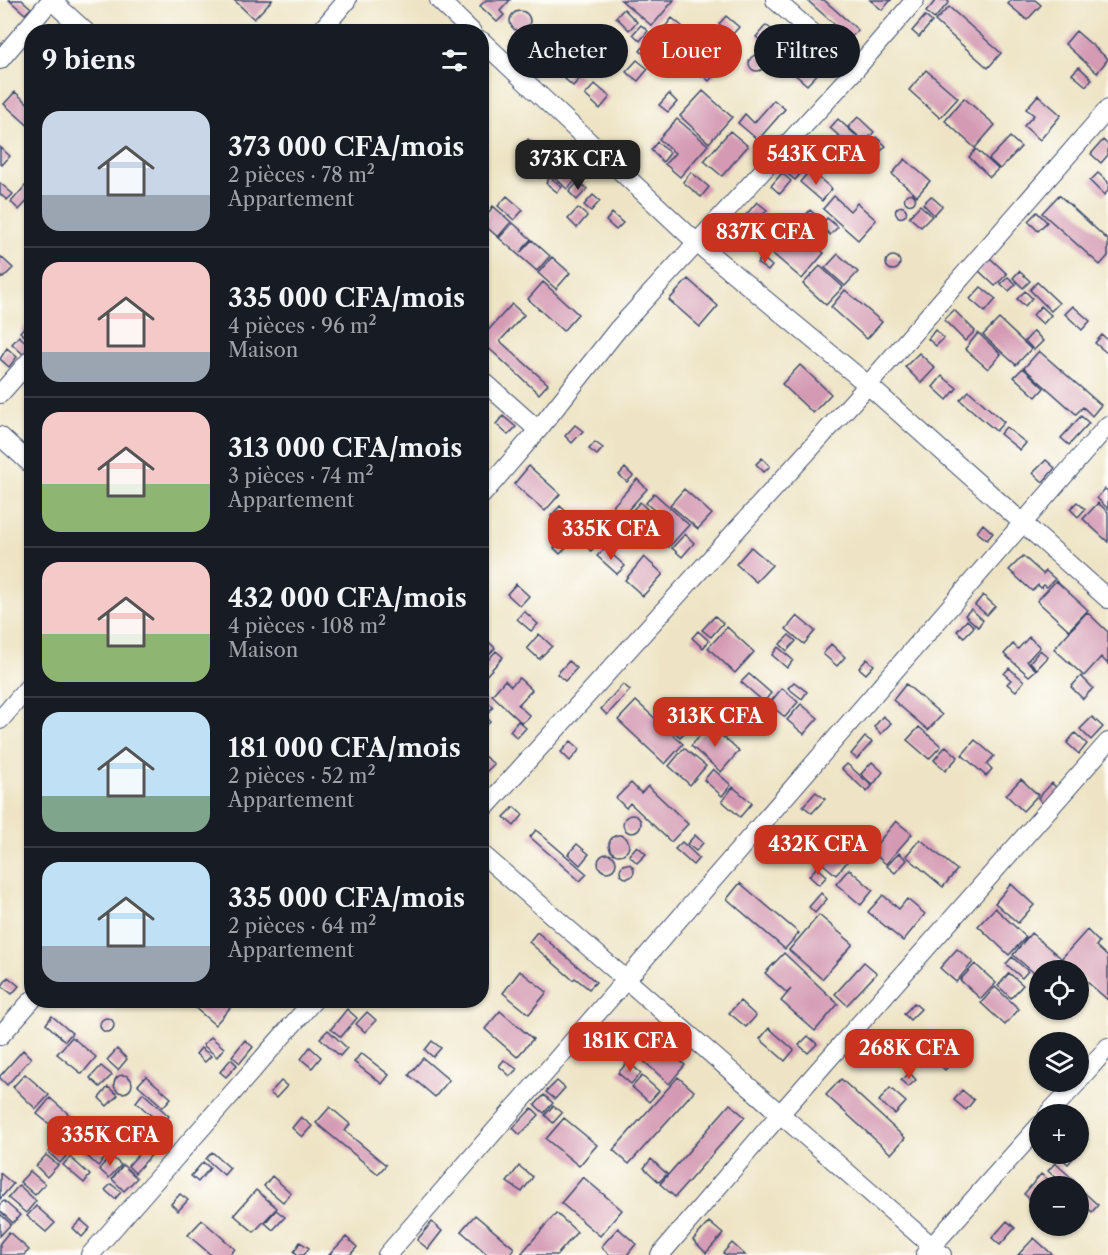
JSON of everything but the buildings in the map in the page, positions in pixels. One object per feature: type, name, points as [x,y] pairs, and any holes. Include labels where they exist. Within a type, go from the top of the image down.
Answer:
[{"type":"street","points":[[31,24],[51,0],[77,24]]},
{"type":"street","points":[[327,24],[347,0]]},
{"type":"street","points":[[439,0],[464,24]]},
{"type":"street","points":[[775,0],[802,24]]},
{"type":"street","points":[[860,64],[915,0]]},
{"type":"street","points":[[0,60],[24,32]]},
{"type":"street","points":[[489,48],[698,244],[868,385],[1108,599]]},
{"type":"street","points":[[489,487],[538,430],[618,329],[848,78]]},
{"type":"street","points":[[489,803],[868,385],[1108,109]]},
{"type":"street","points":[[0,394],[24,367]]},
{"type":"street","points":[[489,386],[538,430]]},
{"type":"street","points":[[387,1255],[1108,426]]},
{"type":"street","points":[[0,436],[24,458]]},
{"type":"street","points":[[0,720],[24,693]]},
{"type":"street","points":[[660,1255],[780,1114],[1108,742]]},
{"type":"street","points":[[489,860],[780,1114],[933,1252],[1029,1138]]},
{"type":"street","points":[[0,1036],[25,1008]]},
{"type":"street","points":[[90,1255],[307,1008]]},
{"type":"street","points":[[1089,1069],[1108,1047]]},
{"type":"street","points":[[1057,1104],[1068,1092]]}]
